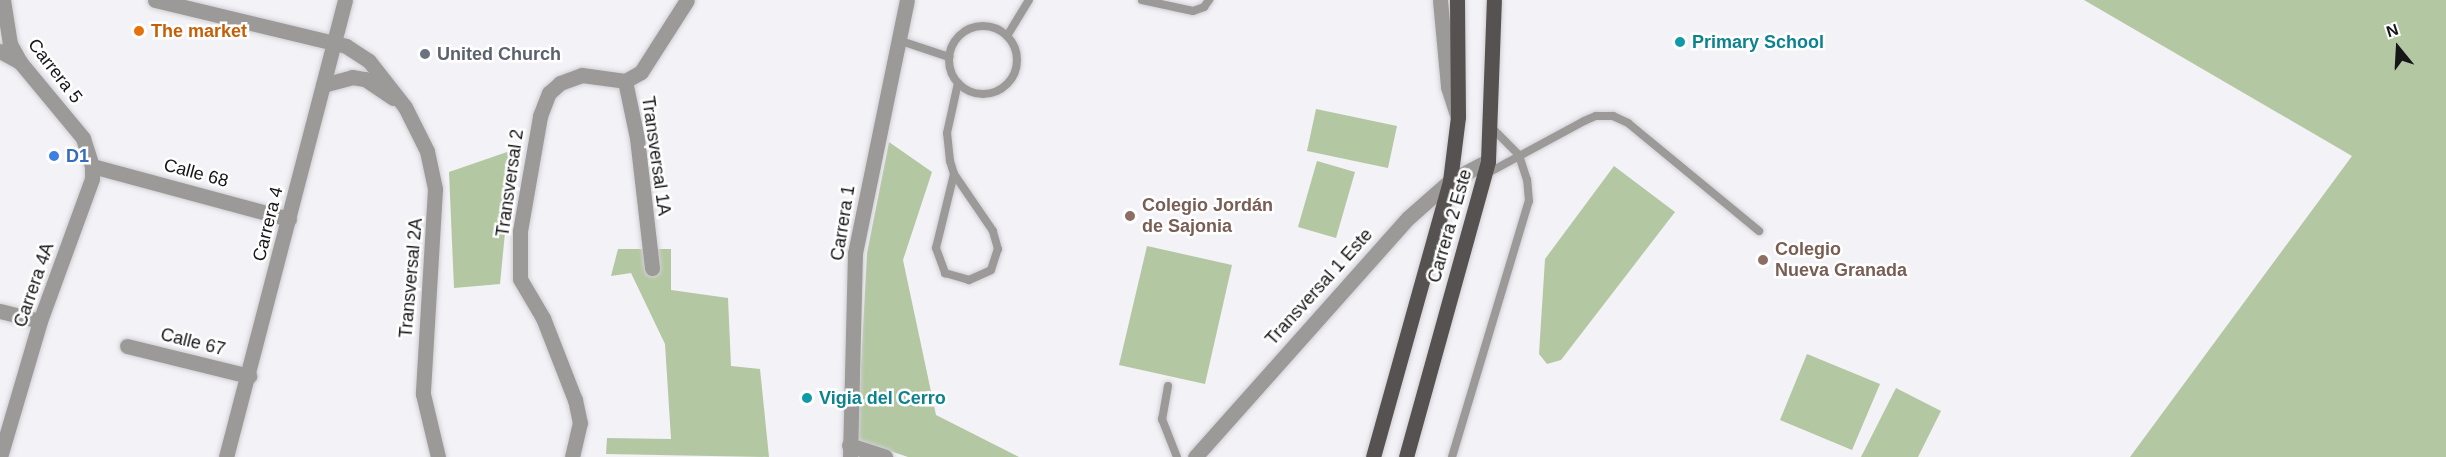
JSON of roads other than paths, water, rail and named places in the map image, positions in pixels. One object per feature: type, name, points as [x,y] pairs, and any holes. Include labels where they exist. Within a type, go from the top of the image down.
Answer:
[{"type":"main road","name":"Carrera 2 Este","points":[[1373,457],[1450,181],[1458,117],[1457,0]]},
{"type":"main road","name":"Carrera 2 Este","points":[[1406,457],[1487,168],[1492,128],[1494,0]]},
{"type":"street","name":"Carrera 5","points":[[3,0],[10,44],[20,62],[76,128],[89,149],[92,166]]},
{"type":"street","name":"Transversal 2A","points":[[155,0],[335,42],[369,61],[405,107],[427,151],[435,189],[423,394],[438,457]]},
{"type":"street","name":"Carrera 4","points":[[226,457],[249,376],[345,0]]},
{"type":"street","name":"Transversal 1A","points":[[652,268],[637,138],[625,81],[641,72],[687,0]]},
{"type":"street","name":"Carrera 1","points":[[850,451],[855,253],[901,41],[907,0]]},
{"type":"street","points":[[1440,0],[1448,87],[1458,117]]},
{"type":"street","points":[[0,51],[20,62]]},
{"type":"street","name":"Transversal 2","points":[[572,457],[580,423],[575,400],[543,318],[520,279],[520,231],[540,116],[549,93],[560,83],[582,75],[625,81]]},
{"type":"street","name":"Transversal 2A","points":[[323,85],[352,77],[365,80],[405,107]]},
{"type":"street","name":"Calle 68","points":[[92,166],[289,219]]},
{"type":"street","name":"Carrera 4A","points":[[0,457],[40,321],[92,179],[92,166]]},
{"type":"street","name":"Transversal 1 Este","points":[[1195,457],[1390,237],[1450,181],[1487,168]]},
{"type":"street","points":[[0,311],[40,321]]},
{"type":"street","name":"Calle 67","points":[[127,346],[249,376]]},
{"type":"street","points":[[850,451],[885,457]]},
{"type":"lane","points":[[1007,36],[1029,0]]},
{"type":"lane","points":[[1142,0],[1192,11],[1204,7],[1209,0]]},
{"type":"lane","points":[[991,26],[1007,36],[1017,60],[1006,84],[982,94],[958,83],[950,70],[949,57],[956,39],[971,28],[991,26]]},
{"type":"lane","points":[[901,41],[949,57]]},
{"type":"lane","points":[[954,174],[937,238],[937,256],[952,277],[976,279],[995,264],[997,240],[954,174],[947,133],[958,83]]},
{"type":"lane","points":[[1487,168],[1519,155],[1596,116],[1613,116],[1628,123],[1759,231]]},
{"type":"lane","points":[[1452,457],[1529,201],[1527,180],[1519,155],[1492,128]]},
{"type":"lane","points":[[1168,386],[1162,419],[1176,457]]},
{"type":"place","name":"The market","points":[[139,31]]},
{"type":"place","name":"Primary School","points":[[1680,42]]},
{"type":"place","name":"United Church","points":[[425,54]]},
{"type":"place","name":"D1","points":[[54,156]]},
{"type":"place","name":"Colegio Jordán de Sajonia","points":[[1130,216]]},
{"type":"place","name":"Colegio Nueva Granada","points":[[1763,260]]},
{"type":"place","name":"Vigia del Cerro","points":[[807,398]]}]
